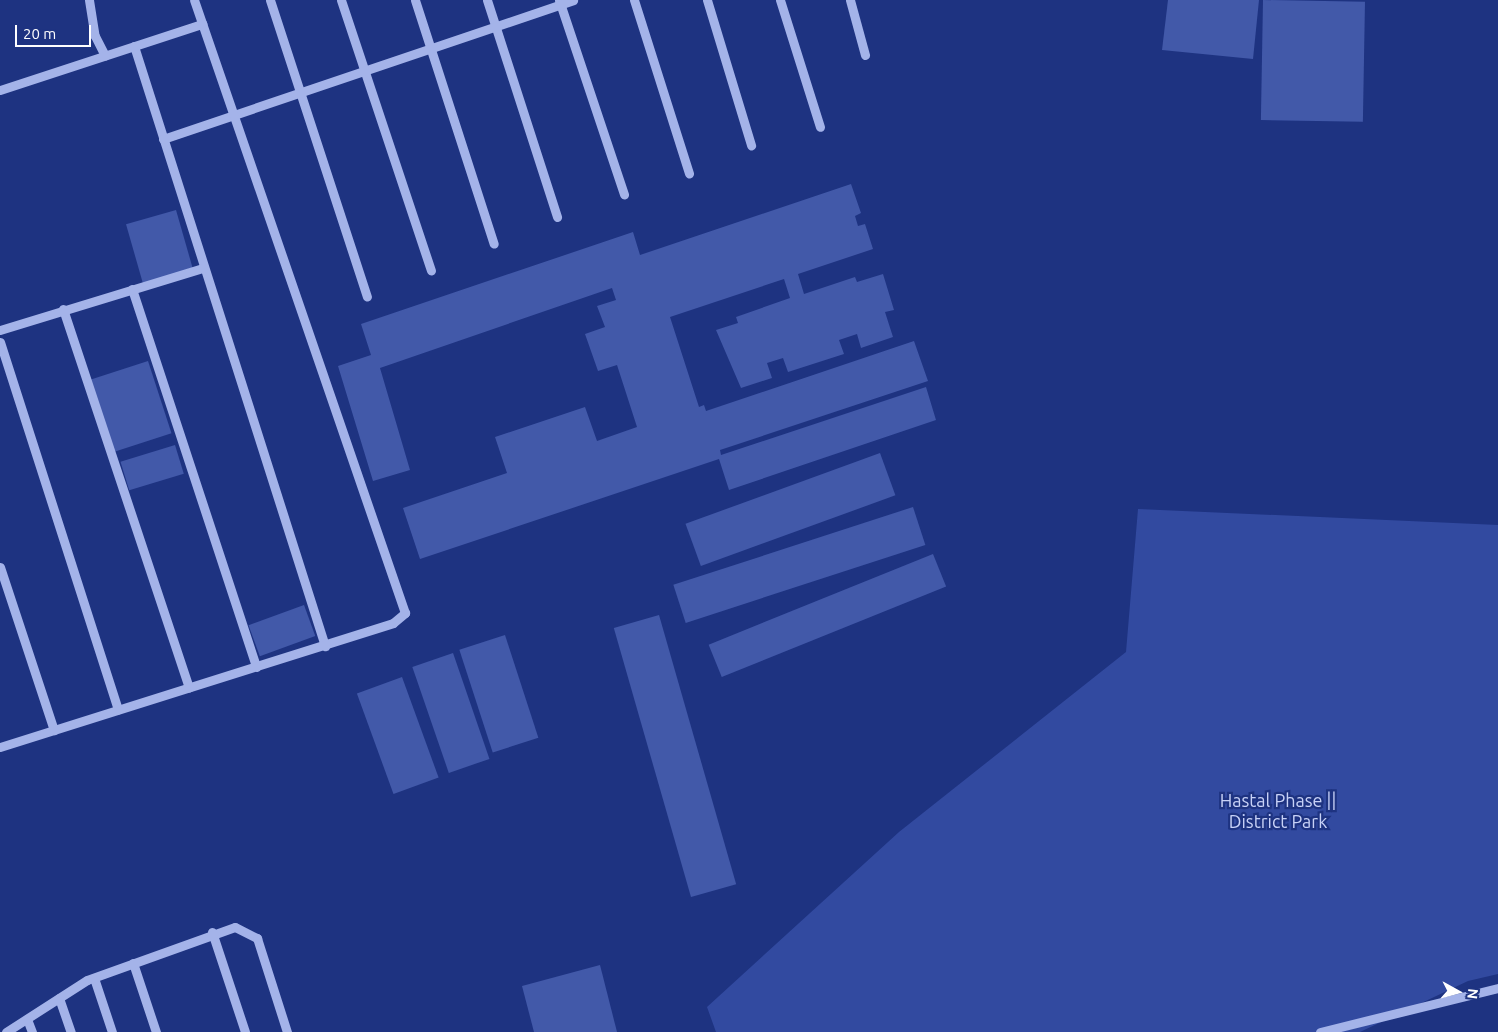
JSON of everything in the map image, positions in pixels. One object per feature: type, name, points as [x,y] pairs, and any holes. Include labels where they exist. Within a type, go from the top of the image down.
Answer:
[{"type":"street","points":[[89,0],[95,36],[105,56]]},
{"type":"street","points":[[0,746],[324,646],[393,623],[405,613],[231,117],[194,0]]},
{"type":"street","points":[[270,0],[299,94],[367,297]]},
{"type":"street","points":[[341,0],[431,270]]},
{"type":"street","points":[[415,0],[494,244]]},
{"type":"street","points":[[487,0],[557,217]]},
{"type":"street","points":[[163,139],[495,27],[560,2],[573,0]]},
{"type":"street","points":[[634,0],[689,173]]},
{"type":"street","points":[[707,0],[751,145]]},
{"type":"street","points":[[780,0],[820,127]]},
{"type":"street","points":[[850,0],[865,55]]},
{"type":"street","points":[[560,2],[624,194]]},
{"type":"street","points":[[0,90],[202,24]]},
{"type":"street","points":[[134,46],[324,646]]},
{"type":"street","points":[[0,330],[63,309],[203,268]]},
{"type":"street","points":[[132,289],[256,667]]},
{"type":"street","points":[[63,309],[189,688]]},
{"type":"street","points":[[0,342],[118,710]]},
{"type":"street","points":[[0,568],[54,730]]},
{"type":"street","points":[[6,1032],[94,978],[212,932],[236,927],[257,938],[288,1032]]},
{"type":"street","points":[[212,932],[245,1032]]},
{"type":"street","points":[[132,963],[156,1032]]},
{"type":"street","points":[[94,978],[112,1032]]},
{"type":"street","points":[[1320,1032],[1498,988]]},
{"type":"street","points":[[59,998],[71,1032]]},
{"type":"street","points":[[27,1018],[32,1032]]},
{"type":"green space","name":"Hastal Phase || District Park","points":[[1138,509],[1498,525],[1498,974],[1468,981],[1360,1032],[716,1032],[707,1007],[899,832],[1126,652]]},
{"type":"building","points":[[1168,0],[1259,0],[1253,59],[1162,50]]},
{"type":"building","points":[[1263,0],[1365,2],[1363,122],[1261,120]]},
{"type":"building","points":[[851,184],[861,213],[855,216],[858,226],[865,224],[873,249],[798,274],[804,294],[855,277],[857,282],[883,274],[894,310],[885,312],[893,337],[861,348],[857,334],[839,340],[844,354],[788,372],[783,358],[767,363],[772,378],[741,388],[716,330],[738,323],[736,317],[790,298],[784,279],[670,317],[699,407],[704,405],[706,411],[914,341],[928,381],[720,450],[721,455],[926,387],[936,420],[729,490],[719,459],[420,559],[403,508],[507,473],[495,437],[585,407],[597,441],[637,427],[617,365],[598,371],[585,334],[605,327],[597,306],[616,300],[612,288],[380,368],[410,470],[373,481],[338,366],[371,355],[361,324],[633,232],[640,255]]},
{"type":"building","points":[[176,210],[193,269],[143,283],[126,224]]},
{"type":"building","points":[[148,361],[171,433],[114,452],[91,380]]},
{"type":"building","points":[[175,445],[184,474],[129,490],[120,462]]},
{"type":"building","points":[[880,453],[895,495],[701,566],[685,524]]},
{"type":"building","points":[[913,507],[925,545],[686,623],[673,585]]},
{"type":"building","points":[[933,554],[946,586],[722,677],[709,645]]},
{"type":"building","points":[[304,605],[315,636],[260,656],[249,625]]},
{"type":"building","points":[[659,615],[736,884],[691,897],[614,628]]},
{"type":"building","points":[[505,635],[538,738],[493,753],[459,650]]},
{"type":"building","points":[[453,653],[489,759],[449,773],[412,667]]},
{"type":"building","points":[[402,677],[439,778],[393,794],[357,693]]},
{"type":"building","points":[[600,965],[617,1032],[534,1032],[522,986]]}]
